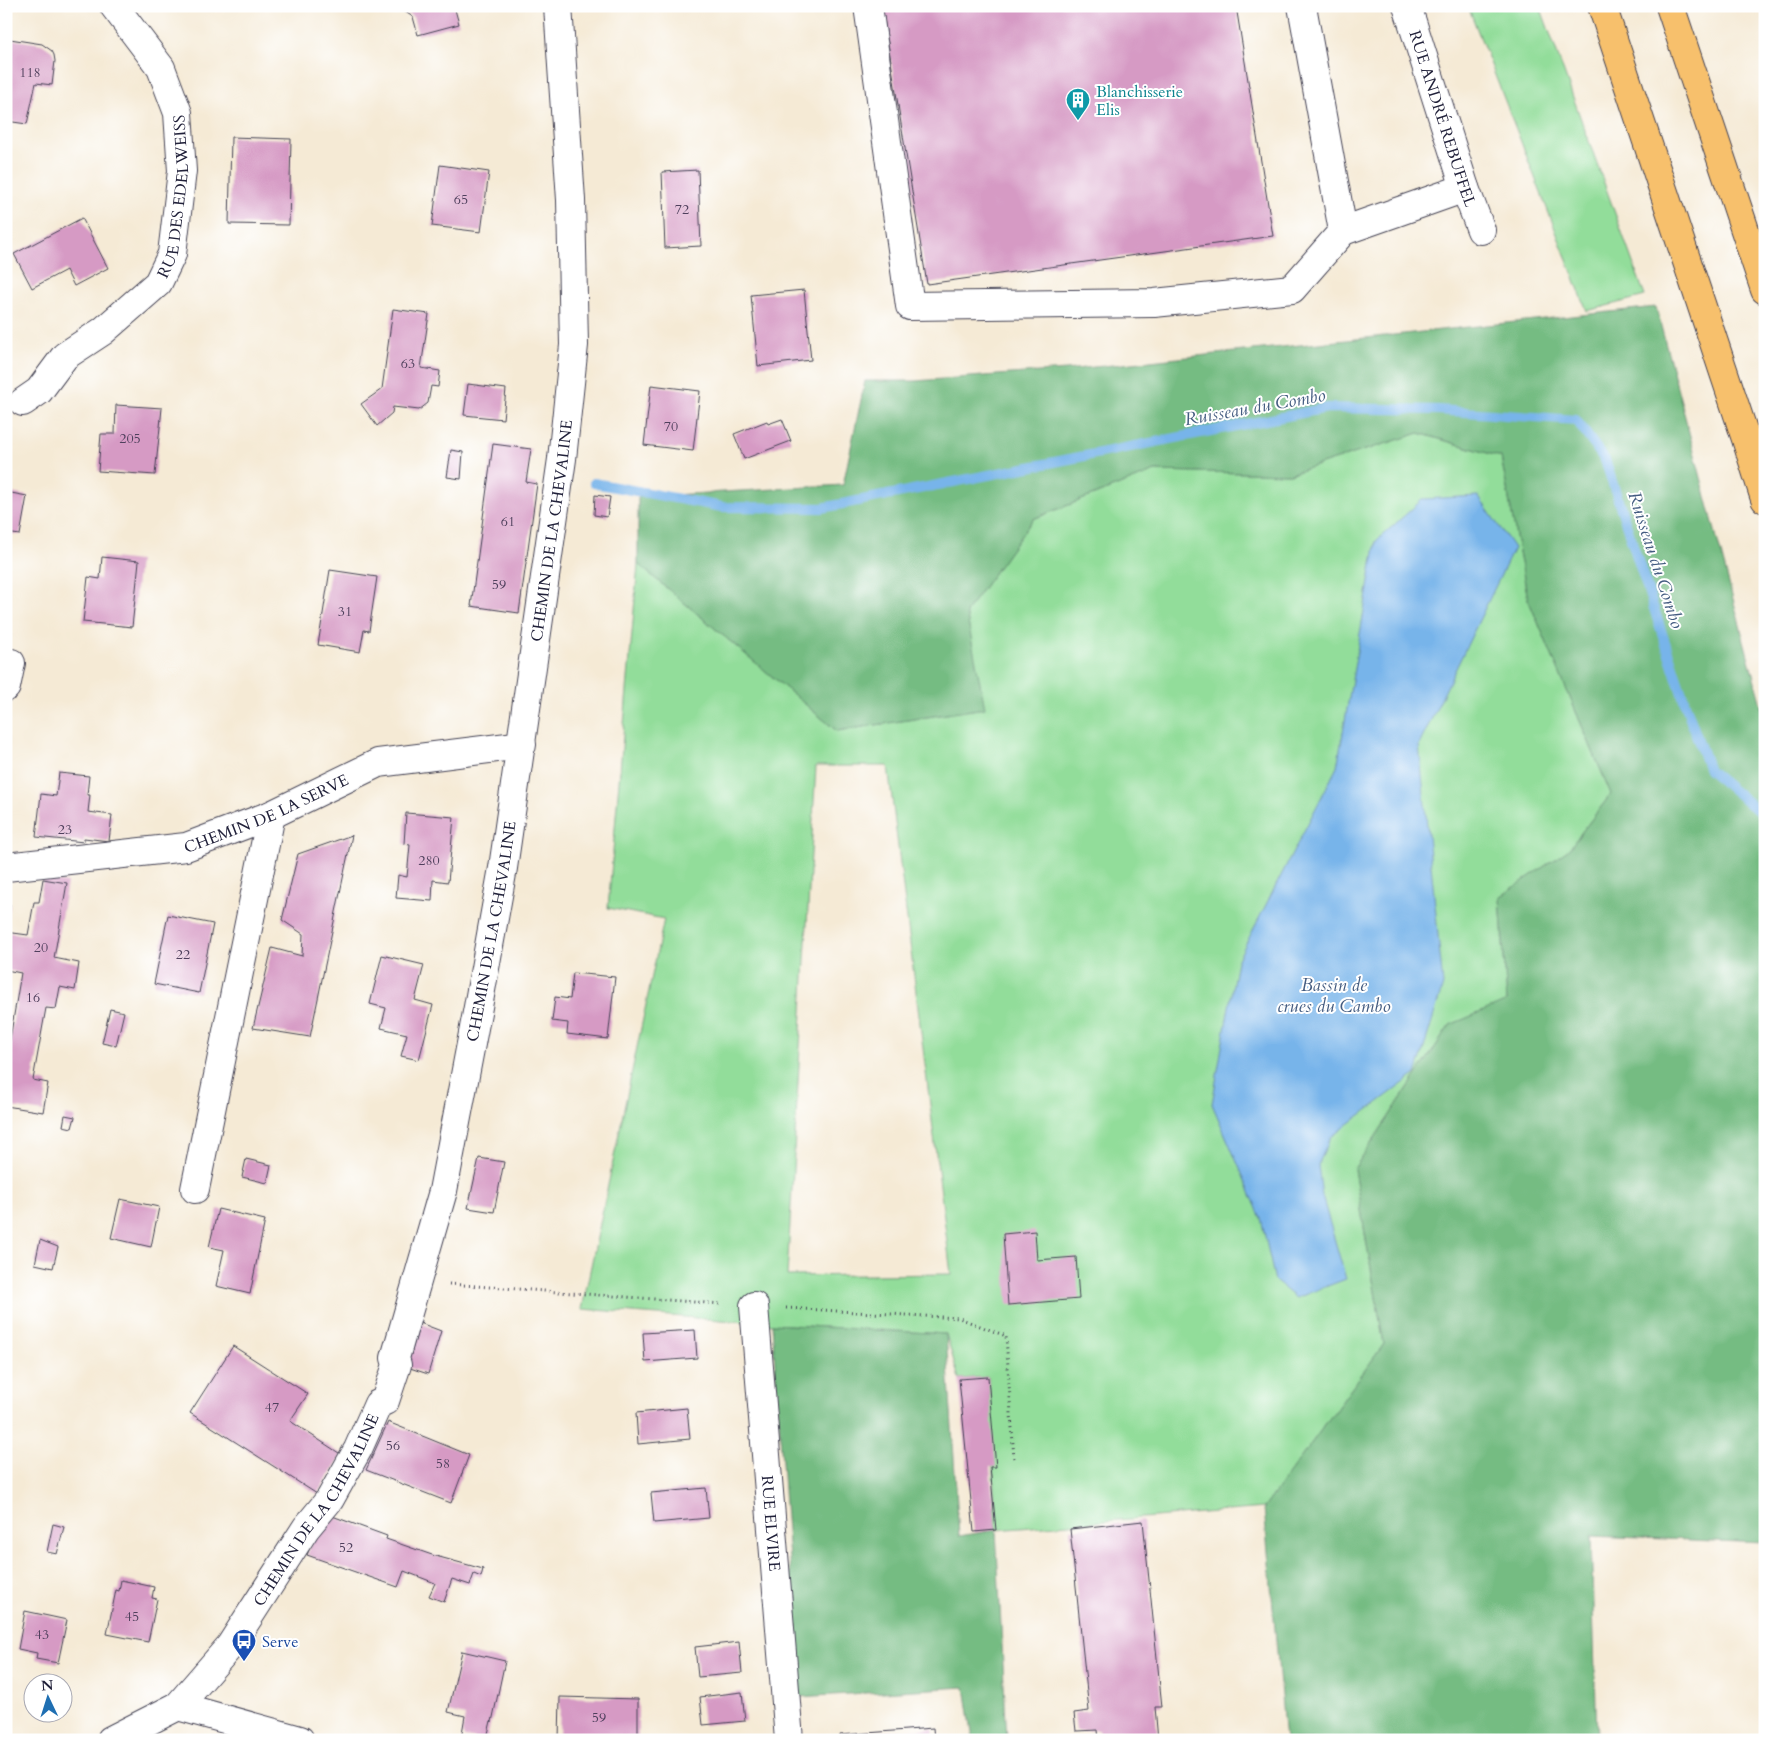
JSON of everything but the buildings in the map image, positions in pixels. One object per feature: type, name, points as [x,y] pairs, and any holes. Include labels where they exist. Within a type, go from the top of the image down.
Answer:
[{"type":"highway","points":[[1602,6],[1765,499]]},
{"type":"highway","points":[[1670,6],[1765,290]]},
{"type":"street","name":"RUE DES EDELWEISS","points":[[23,402],[38,391],[65,356],[102,331],[158,283],[172,254],[182,171],[178,113],[161,68],[114,6]]},
{"type":"street","name":"CHEMIN DE LA CHEVALINE","points":[[111,1740],[178,1706],[230,1646],[306,1528],[330,1500],[358,1449],[378,1404],[385,1401],[388,1393],[397,1365],[395,1358],[443,1191],[503,868],[560,478],[574,345],[571,200],[558,6]]},
{"type":"street","points":[[868,6],[910,306],[1154,303],[1292,289],[1343,231],[1465,188]]},
{"type":"street","points":[[1302,6],[1343,231]]},
{"type":"street","name":"RUE ANDRÉ REBUFFEL","points":[[1406,6],[1465,188],[1481,230]]},
{"type":"street","name":"CHEMIN DE LA SERVE","points":[[6,868],[186,847],[271,815],[378,763],[522,745]]},
{"type":"street","points":[[196,1189],[271,815]]},
{"type":"street","name":"RUE ELVIRE","points":[[754,1306],[789,1740]]},
{"type":"street","points":[[178,1706],[300,1740]]},
{"type":"green space","points":[[1468,6],[1540,6],[1645,296],[1587,311]]},
{"type":"green space","points":[[1656,307],[1765,720],[1765,1543],[1591,1536],[1597,1740],[1285,1740],[1264,1508],[1384,1344],[1354,1169],[1450,1025],[1507,1001],[1500,897],[1568,850],[1611,794],[1528,599],[1501,457],[1419,433],[1290,474],[1155,471],[1033,519],[966,612],[985,708],[837,731],[638,564],[638,497],[843,485],[865,381],[915,381],[1066,370]]},
{"type":"green space","points":[[1419,433],[1501,457],[1528,599],[1611,794],[1568,850],[1500,897],[1507,1002],[1450,1025],[1354,1169],[1384,1344],[1264,1508],[996,1530],[988,1377],[959,1379],[946,1334],[772,1324],[582,1309],[664,919],[608,908],[638,564],[837,731],[984,708],[966,612],[1033,519],[1155,471],[1290,474]],"holes":[[[816,766],[888,766],[951,1274],[787,1276]]]},
{"type":"green space","points":[[772,1324],[946,1334],[959,1536],[996,1530],[1007,1740],[973,1740],[965,1687],[799,1697]]},
{"type":"water","name":"Bassin de crues du Cambo","points":[[1478,496],[1514,548],[1419,745],[1443,985],[1416,1074],[1331,1137],[1318,1165],[1322,1196],[1346,1279],[1296,1298],[1275,1281],[1261,1218],[1212,1104],[1237,961],[1337,767],[1376,541],[1423,499]]},
{"type":"waterway","name":"Ruisseau du Combo","points":[[594,483],[722,507],[822,508],[1327,408],[1438,410],[1576,420],[1605,460],[1709,770],[1762,814]]},
{"type":"place","name":"Blanchisserie Elis","points":[[1078,121]]},
{"type":"place","name":"Serve","points":[[244,1662]]}]
